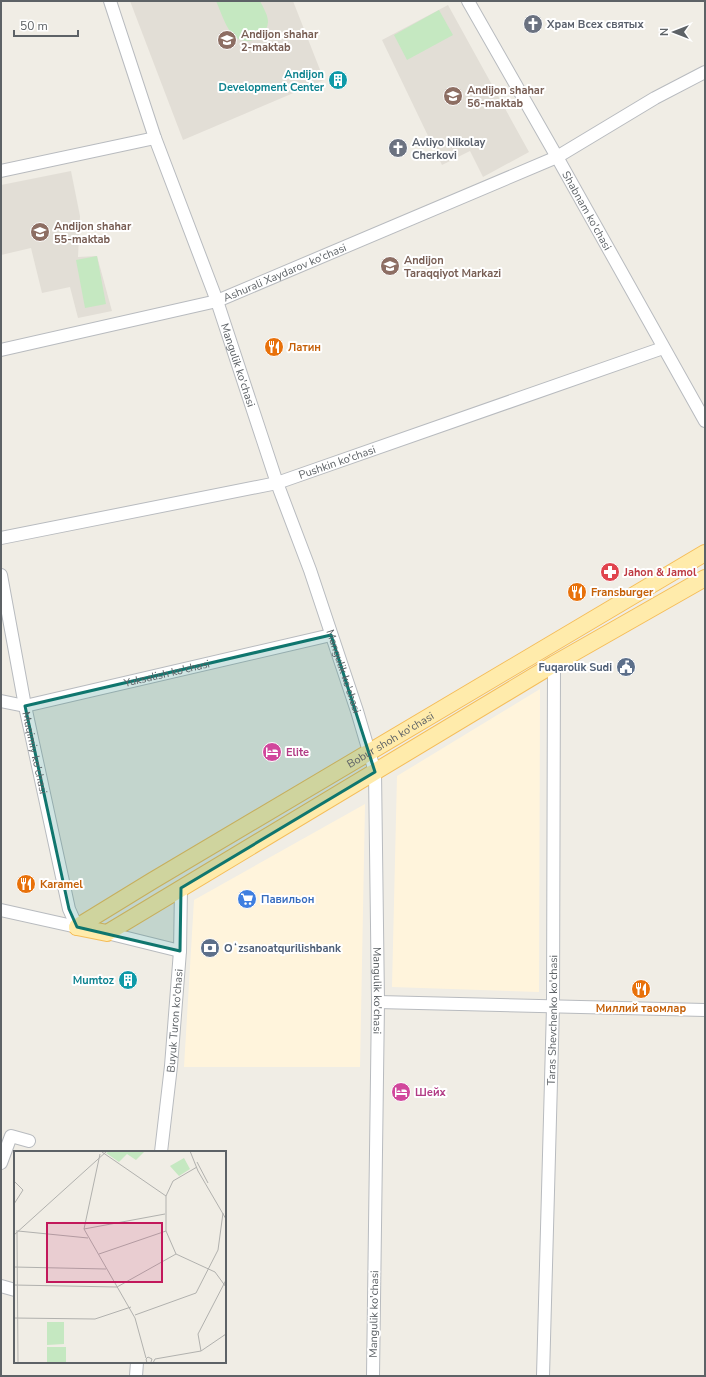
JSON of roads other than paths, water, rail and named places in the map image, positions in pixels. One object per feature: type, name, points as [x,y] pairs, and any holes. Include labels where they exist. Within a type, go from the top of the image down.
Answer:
[{"type":"main road","name":"Bobur shoh ko'chasi","points":[[77,928],[152,881],[705,553]]},
{"type":"main road","name":"Bobur shoh ko'chasi","points":[[107,934],[554,664],[705,578]]},
{"type":"main road","points":[[77,928],[107,934]]},
{"type":"street","name":"Mangulik ko'chasi","points":[[110,1],[155,138],[217,301],[278,483],[310,570],[370,752],[375,772],[378,1002],[373,1376]]},
{"type":"street","name":"Shabnam ko'chasi","points":[[468,1],[558,157],[705,421]]},
{"type":"street","name":"Ashurali Xaydarov ko'chasi","points":[[1,350],[217,301],[558,157],[655,98],[705,72]]},
{"type":"street","points":[[1,171],[155,138]]},
{"type":"street","name":"Pushkin ko'chasi","points":[[1,538],[278,483],[664,348]]},
{"type":"street","name":"Muqimiy ko'chasi","points":[[1,575],[25,706],[69,909],[77,928]]},
{"type":"street","name":"Yuksalish ko'chasi","points":[[1,701],[25,706],[331,635]]},
{"type":"street","name":"Taras Shevchenko ko'chasi","points":[[543,1376],[552,1007],[554,664]]},
{"type":"street","name":"Buyuk Turon ko'chasi","points":[[161,1151],[171,1066],[180,951],[181,888]]},
{"type":"street","points":[[1,910],[77,928]]},
{"type":"street","points":[[107,934],[180,951]]},
{"type":"street","points":[[378,1002],[705,1010]]},
{"type":"street","points":[[1,1163],[11,1136],[29,1141]]},
{"type":"street","points":[[1,1286],[14,1290]]},
{"type":"street","points":[[136,1376],[137,1363]]},
{"type":"place","name":"Храм Всех святых","points":[[533,24]]},
{"type":"place","name":"Andijon shahar 2-maktab","points":[[227,40]]},
{"type":"place","name":"Andijon Development Center","points":[[338,80]]},
{"type":"place","name":"Andijon shahar 56-maktab","points":[[453,96]]},
{"type":"place","name":"Avliyo Nikolay Cherkovi","points":[[398,148]]},
{"type":"place","name":"Andijon shahar 55-maktab","points":[[40,232]]},
{"type":"place","name":"Andijon Taraqqiyot Markazi","points":[[390,266]]},
{"type":"place","name":"Латин","points":[[274,347]]},
{"type":"place","name":"Jahon & Jamol","points":[[610,572]]},
{"type":"place","name":"Fransburger","points":[[577,592]]},
{"type":"place","name":"Fuqarolik Sudi","points":[[626,667]]},
{"type":"place","name":"Elite","points":[[272,752]]},
{"type":"place","name":"Karamel","points":[[26,884]]},
{"type":"place","name":"Павильон","points":[[247,899]]},
{"type":"place","name":"Oʻzsanoatqurilishbank","points":[[210,948]]},
{"type":"place","name":"Mumtoz","points":[[128,980]]},
{"type":"place","name":"Миллий таомлар","points":[[641,989]]},
{"type":"place","name":"Шейх","points":[[401,1092]]}]
